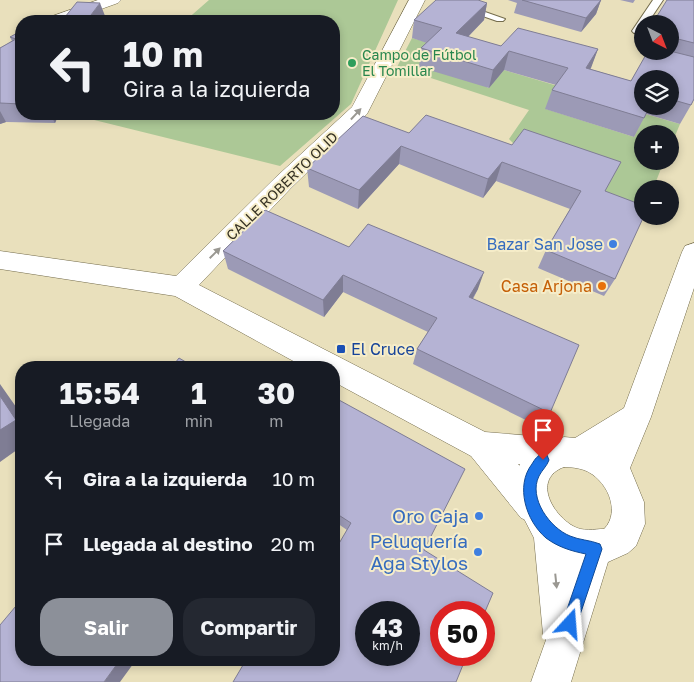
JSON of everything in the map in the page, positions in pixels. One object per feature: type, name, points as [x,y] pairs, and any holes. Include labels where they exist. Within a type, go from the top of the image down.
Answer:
[{"type":"street","points":[[56,15],[113,0]]},
{"type":"street","name":"CALLE ROBERTO OLID","points":[[181,287],[360,110],[417,0]]},
{"type":"street","points":[[612,471],[636,417],[694,252]]},
{"type":"street","points":[[0,260],[181,287],[320,361]]},
{"type":"street","points":[[340,372],[482,446],[542,519],[568,543],[595,549],[611,544],[623,534],[629,520],[629,504],[626,495],[612,471],[598,460],[568,453],[482,446]]},
{"type":"street","points":[[563,643],[542,519],[530,490],[532,474],[543,460],[568,453],[636,417]]},
{"type":"street","points":[[551,682],[595,549]]},
{"type":"lane","points":[[442,0],[500,19]]},
{"type":"lane","points":[[648,15],[658,0]]},
{"type":"green space","name":"Campo de Fútbol El Tomillar","points":[[209,0],[398,0],[351,104],[340,114],[340,15],[192,15]]},
{"type":"green space","points":[[412,38],[440,46],[488,88],[504,70],[561,87],[546,109],[634,137],[634,170],[660,170],[657,180],[634,180],[634,208],[518,148],[509,139],[529,110],[397,67]]},
{"type":"green space","points":[[645,115],[680,124],[679,126],[640,125]]},
{"type":"green space","name":"Campo de Fútbol El Tomillar","points":[[94,120],[333,120],[280,166]]},
{"type":"building","points":[[436,0],[478,0],[487,3],[456,33],[501,46],[518,28],[598,49],[586,68],[631,81],[634,76],[634,115],[552,90],[568,68],[509,51],[493,70],[421,48],[442,28],[414,20]]},
{"type":"building","points":[[522,0],[601,0],[586,18]]},
{"type":"building","points":[[667,0],[694,0],[694,43],[679,39],[679,15],[658,15]]},
{"type":"building","points":[[77,2],[100,3],[91,15],[67,15]]},
{"type":"building","points":[[15,40],[15,104],[0,103],[0,48]]},
{"type":"building","points":[[679,53],[694,57],[694,99],[691,105],[679,102],[679,70],[637,70],[643,60],[679,60]]},
{"type":"building","points":[[426,115],[512,145],[524,129],[621,162],[605,191],[634,202],[634,225],[640,225],[615,279],[546,250],[581,191],[502,162],[488,179],[401,146],[359,190],[307,168],[363,116],[409,133]]},
{"type":"building","points":[[634,115],[646,115],[644,118]]},
{"type":"building","points":[[265,210],[349,247],[368,224],[484,272],[469,297],[579,345],[550,413],[417,349],[437,318],[343,275],[323,300],[223,251]]},
{"type":"building","points":[[0,396],[15,421],[0,430]]},
{"type":"building","points":[[340,401],[465,469],[424,550],[493,593],[490,601],[430,601],[430,666],[463,666],[456,682],[233,682],[242,666],[340,666],[340,542],[351,523],[340,516]]},
{"type":"building","points":[[15,607],[15,666],[116,666],[104,682],[0,682],[0,625]]},
{"type":"place","name":"Campo de Fútbol El Tomillar","points":[[352,63]]},
{"type":"place","name":"Bazar San Jose","points":[[613,244]]},
{"type":"place","name":"Casa Arjona","points":[[602,286]]},
{"type":"place","name":"El Cruce","points":[[341,349]]},
{"type":"place","name":"Oro Caja","points":[[479,516]]},
{"type":"place","name":"Peluquería Aga Stylos","points":[[478,552]]},
{"type":"route","points":[[543,460],[532,474],[530,490],[533,506],[542,522],[551,532],[568,543],[595,549],[570,624]]}]
